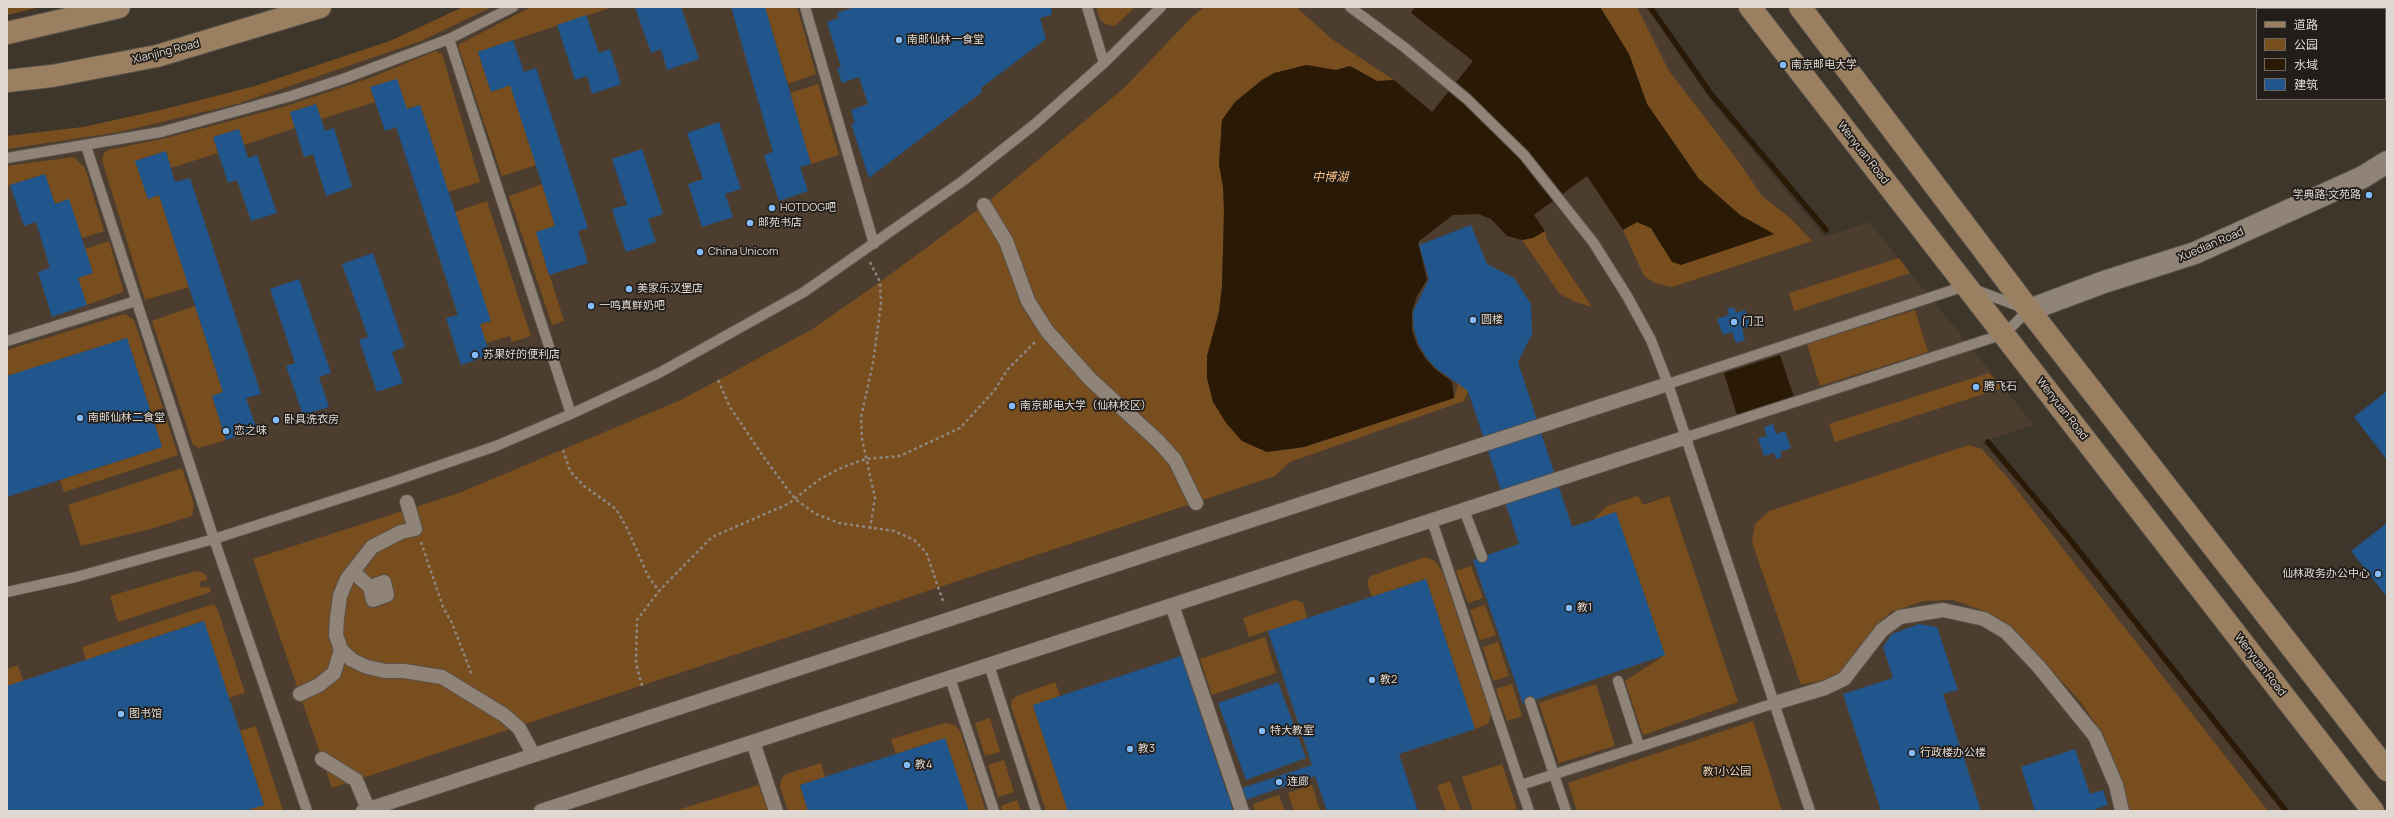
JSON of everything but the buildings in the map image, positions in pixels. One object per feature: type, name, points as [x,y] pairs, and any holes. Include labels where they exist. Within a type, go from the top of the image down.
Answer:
[{"type":"main road","points":[[7,33],[120,7]]},
{"type":"main road","name":"Xianjing Road","points":[[7,81],[52,76],[157,56],[320,7]]},
{"type":"main road","name":"Wenyuan Road","points":[[1750,7],[2373,811]]},
{"type":"main road","points":[[1800,7],[2029,310],[2387,770]]},
{"type":"street","name":"Xuedian Road","points":[[2029,310],[2104,282],[2195,254],[2363,177],[2387,162]]},
{"type":"street","points":[[984,205],[1006,242],[1028,301],[1047,331],[1090,379],[1158,440],[1175,460],[1196,503]]},
{"type":"street","points":[[322,759],[356,780],[365,810],[1668,384]]},
{"type":"street","points":[[541,811],[1687,437]]},
{"type":"street","points":[[407,502],[414,529],[401,532],[372,547],[353,572],[340,596],[336,635],[341,650],[352,660],[367,667],[385,671],[410,672],[442,677],[485,702],[519,728],[533,754]]},
{"type":"street","points":[[353,572],[370,587]]},
{"type":"street","points":[[1172,605],[1242,811]]},
{"type":"street","points":[[1775,703],[1825,688],[1844,679],[1882,630],[1900,617],[1943,610],[1984,619],[2006,632],[2039,667],[2095,736],[2116,785],[2122,811]]},
{"type":"street","points":[[300,694],[319,685],[334,673],[341,650]]},
{"type":"street","points":[[753,742],[776,811]]},
{"type":"lane","points":[[7,158],[86,146],[161,132],[239,112],[343,79],[448,39],[514,7]]},
{"type":"lane","points":[[805,7],[874,244]]},
{"type":"lane","points":[[1087,7],[1104,64]]},
{"type":"lane","points":[[7,592],[76,577],[214,539],[489,449],[571,414],[659,373],[804,292],[874,244],[982,166],[1035,124],[1104,64],[1161,7]]},
{"type":"lane","points":[[1350,7],[1404,47],[1467,99],[1519,150],[1550,186],[1593,242],[1627,296],[1651,340],[1687,437],[1810,811]]},
{"type":"lane","points":[[448,39],[571,414]]},
{"type":"lane","points":[[86,146],[214,539],[307,811]]},
{"type":"lane","points":[[1668,384],[1965,286],[2029,310],[2004,334],[1687,437]]},
{"type":"lane","points":[[7,341],[136,301]]},
{"type":"lane","points":[[1464,510],[1482,557]]},
{"type":"lane","points":[[1432,521],[1529,811]]},
{"type":"lane","points":[[989,665],[1036,811]]},
{"type":"lane","points":[[950,678],[994,811]]},
{"type":"lane","points":[[1618,681],[1639,746]]},
{"type":"lane","points":[[1530,702],[1566,811]]},
{"type":"lane","points":[[1521,785],[1775,703]]},
{"type":"path","points":[[864,251],[880,282],[881,304],[873,363],[861,417],[862,439],[875,498],[870,529]]},
{"type":"path","points":[[642,686],[636,663],[636,620],[659,591],[712,536],[795,500],[820,479],[843,467],[866,459],[900,456],[960,428],[994,391],[1008,369],[1047,331]]},
{"type":"path","points":[[718,380],[738,419],[795,500],[816,514],[839,524],[894,531],[914,540],[926,552],[950,618]]},
{"type":"path","points":[[564,450],[570,471],[580,481],[616,509],[627,528],[648,576],[659,591]]},
{"type":"path","points":[[414,529],[426,550],[443,607],[452,623],[468,669],[485,702]]},
{"type":"shaded area","name":"南京邮电大学（仙林校区）","points":[[463,7],[1647,7],[1708,97],[1824,237],[1869,222],[2034,425],[1982,442],[2067,536],[2285,811],[7,811],[7,136],[83,127],[165,109],[255,86],[390,41]]},
{"type":"green space","points":[[7,7],[40,7],[7,15]]},
{"type":"green space","points":[[463,7],[492,7],[421,41],[237,104],[119,132],[7,149],[7,136],[83,127],[165,109],[255,86],[390,41]]},
{"type":"green space","points":[[531,7],[613,7],[478,52],[491,91],[510,85],[536,165],[502,176],[458,45]]},
{"type":"green space","points":[[765,7],[797,7],[816,74],[788,84]]},
{"type":"green space","points":[[1096,7],[1135,7],[1115,26],[1105,24],[1099,18]]},
{"type":"green space","points":[[1204,7],[1296,7],[1333,40],[1394,80],[1377,81],[1350,66],[1336,70],[1306,65],[1262,80],[1235,102],[1222,120],[1219,163],[1223,187],[1224,212],[1222,286],[1219,312],[1207,356],[1207,378],[1213,402],[1242,441],[1267,452],[1304,447],[1454,398],[1458,383],[1468,391],[1464,401],[1290,462],[1275,476],[332,788],[253,559],[459,493],[681,400],[811,330],[880,282],[984,205],[1124,88],[1191,18]]},
{"type":"green space","points":[[1600,7],[1637,7],[1669,71],[1736,158],[1762,196],[1790,218],[1812,241],[1672,287],[1655,283],[1644,276],[1623,230],[1637,222],[1651,228],[1662,247],[1774,234],[1740,215],[1699,179],[1647,104],[1629,54]]},
{"type":"green space","points":[[435,51],[442,54],[480,182],[448,192],[420,105],[407,109],[397,79],[370,87],[375,102],[321,119],[316,104],[290,112],[295,128],[244,145],[239,129],[213,137],[218,153],[171,168],[166,151],[135,161],[148,199],[159,195],[189,287],[145,300],[102,160],[104,153],[108,150],[162,139],[283,107],[373,77]]},
{"type":"green space","points":[[818,84],[839,155],[811,164],[790,93]]},
{"type":"green space","points":[[74,157],[85,168],[104,231],[82,238],[69,199],[55,204],[45,174],[7,186],[7,166]]},
{"type":"green space","points":[[542,184],[555,226],[536,232],[564,321],[552,325],[509,196]]},
{"type":"green space","points":[[487,201],[531,336],[512,342],[510,336],[486,343],[480,324],[491,321],[455,212]]},
{"type":"green space","points":[[1545,231],[1547,240],[1592,307],[1575,302],[1560,294],[1522,240],[1533,238]]},
{"type":"green space","points":[[109,241],[123,292],[87,305],[78,278],[85,249]]},
{"type":"green space","points":[[1899,258],[1910,273],[1794,311],[1789,293]]},
{"type":"green space","points":[[195,306],[223,392],[212,396],[226,440],[199,448],[193,445],[152,321]]},
{"type":"green space","points":[[1915,310],[1928,352],[1820,386],[1807,344]]},
{"type":"green space","points":[[125,314],[134,320],[163,408],[151,412],[127,338],[7,376],[7,350]]},
{"type":"green space","points":[[1989,373],[2002,388],[1835,442],[1829,424]]},
{"type":"green space","points":[[167,421],[178,455],[64,492],[60,480],[162,447],[155,425]]},
{"type":"green space","points":[[1969,445],[1982,449],[2007,477],[2268,811],[2130,811],[2103,734],[2079,700],[2015,631],[1984,611],[1953,600],[1923,601],[1891,612],[1873,628],[1854,661],[1846,669],[1832,678],[1801,685],[1752,542],[1755,524],[1769,511]]},
{"type":"green space","points":[[182,468],[194,505],[192,516],[154,528],[81,546],[68,505]]},
{"type":"green space","points":[[1638,496],[1643,505],[1669,496],[1738,702],[1643,735],[1625,681],[1665,655],[1616,512],[1594,519],[1607,506]]},
{"type":"green space","points":[[1425,557],[1435,561],[1442,571],[1491,715],[1488,724],[1475,729],[1426,579],[1372,597],[1368,586],[1368,580],[1371,576]]},
{"type":"green space","points":[[1471,566],[1483,598],[1468,603],[1456,571]]},
{"type":"green space","points":[[196,571],[206,575],[207,580],[199,582],[201,588],[209,586],[211,592],[118,622],[110,596]]},
{"type":"green space","points":[[1295,600],[1303,603],[1307,618],[1249,637],[1243,618]]},
{"type":"green space","points":[[213,604],[217,608],[245,693],[229,698],[203,621],[86,660],[82,647]]},
{"type":"green space","points":[[1485,605],[1496,635],[1480,640],[1470,610]]},
{"type":"green space","points":[[1265,637],[1276,673],[1212,695],[1200,659]]},
{"type":"green space","points":[[1498,642],[1509,676],[1493,681],[1483,647]]},
{"type":"green space","points":[[18,665],[23,681],[7,686],[7,669]]},
{"type":"green space","points":[[1055,682],[1060,696],[1033,705],[1068,811],[1046,811],[1011,706],[1012,700],[1017,696]]},
{"type":"green space","points":[[1512,684],[1522,716],[1507,721],[1496,689]]},
{"type":"green space","points":[[1596,684],[1615,746],[1559,763],[1539,703]]},
{"type":"green space","points":[[990,718],[1000,752],[985,756],[975,723]]},
{"type":"green space","name":"教1小公园","points":[[1753,721],[1782,811],[1577,811],[1568,783]]},
{"type":"green space","points":[[945,723],[955,725],[960,731],[986,811],[969,811],[945,738],[896,754],[891,739]]},
{"type":"green space","points":[[256,726],[283,811],[245,811],[264,804],[240,731]]},
{"type":"green space","points":[[1004,760],[1014,792],[998,797],[988,765]]},
{"type":"green space","points":[[821,763],[825,777],[800,785],[808,811],[788,811],[780,786],[781,779],[786,774]]},
{"type":"green space","points":[[1502,764],[1517,809],[1510,811],[1473,811],[1462,777]]},
{"type":"green space","points":[[1450,781],[1461,811],[1446,811],[1437,786]]},
{"type":"green space","points":[[759,785],[768,811],[674,811]]},
{"type":"green space","points":[[1312,785],[1320,811],[1294,811],[1288,793]]},
{"type":"green space","points":[[1279,795],[1285,811],[1255,811],[1253,804]]},
{"type":"green space","points":[[1017,800],[1021,811],[1002,811],[1001,806]]},
{"type":"water","name":"中博湖","points":[[1415,7],[1600,7],[1629,54],[1647,104],[1699,179],[1740,215],[1774,234],[1681,265],[1672,262],[1651,228],[1637,222],[1623,230],[1587,176],[1534,215],[1545,231],[1533,238],[1522,240],[1507,236],[1491,219],[1478,214],[1453,215],[1418,242],[1427,280],[1417,296],[1412,312],[1412,330],[1417,345],[1425,358],[1435,369],[1452,382],[1454,398],[1304,447],[1267,452],[1242,441],[1226,423],[1213,402],[1207,378],[1207,356],[1219,312],[1222,286],[1224,212],[1223,187],[1219,164],[1222,120],[1235,102],[1262,80],[1274,73],[1306,65],[1336,70],[1350,66],[1377,81],[1394,80],[1432,112],[1473,61],[1411,13]]},
{"type":"water","points":[[1780,355],[1794,397],[1737,415],[1724,373]]},
{"type":"waterway","points":[[1650,7],[1711,94],[1826,230]]},
{"type":"waterway","points":[[1988,442],[2067,536],[2286,811]]},
{"type":"place","name":"南邮仙林一食堂","points":[[899,40]]},
{"type":"place","name":"南京邮电大学","points":[[1783,65]]},
{"type":"place","name":"学典路·文苑路","points":[[2369,195]]},
{"type":"place","name":"HOTDOG吧","points":[[772,208]]},
{"type":"place","name":"邮苑书店","points":[[750,223]]},
{"type":"place","name":"China Unicom","points":[[700,252]]},
{"type":"place","name":"美家乐汉堡店","points":[[629,289]]},
{"type":"place","name":"一鸣真鲜奶吧","points":[[591,306]]},
{"type":"place","name":"圆楼","points":[[1473,320]]},
{"type":"place","name":"门卫","points":[[1734,322]]},
{"type":"place","name":"苏果好的便利店","points":[[475,355]]},
{"type":"place","name":"腾飞石","points":[[1976,387]]},
{"type":"place","name":"南京邮电大学（仙林校区）","points":[[1012,406]]},
{"type":"place","name":"南邮仙林二食堂","points":[[80,418]]},
{"type":"place","name":"卧具洗衣房","points":[[276,420]]},
{"type":"place","name":"恋之味","points":[[226,431]]},
{"type":"place","name":"仙林政务办公中心","points":[[2378,574]]},
{"type":"place","name":"教1","points":[[1569,608]]},
{"type":"place","name":"教2","points":[[1372,680]]},
{"type":"place","name":"图书馆","points":[[121,714]]},
{"type":"place","name":"特大教室","points":[[1262,731]]},
{"type":"place","name":"教3","points":[[1130,749]]},
{"type":"place","name":"行政楼办公楼","points":[[1912,753]]},
{"type":"place","name":"教4","points":[[907,765]]},
{"type":"place","name":"连廊","points":[[1279,782]]}]
